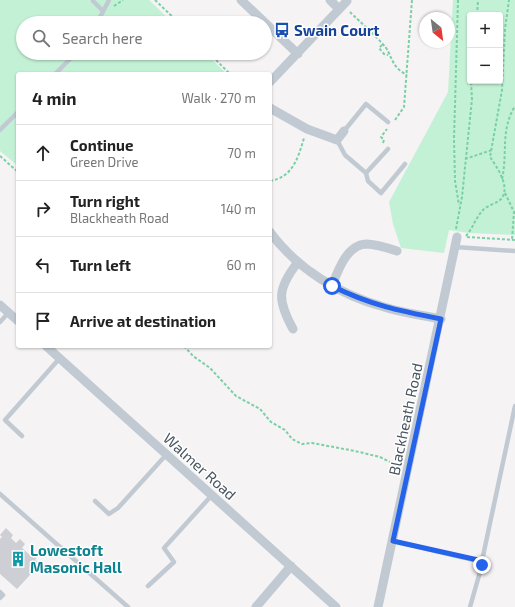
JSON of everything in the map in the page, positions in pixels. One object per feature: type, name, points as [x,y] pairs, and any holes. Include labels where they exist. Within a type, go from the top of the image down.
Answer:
[{"type":"street","points":[[241,0],[258,16]]},
{"type":"street","points":[[272,80],[345,4],[330,0]]},
{"type":"street","points":[[272,29],[298,54]]},
{"type":"street","points":[[272,109],[306,129],[337,140],[344,131]]},
{"type":"street","points":[[272,234],[298,262],[332,286],[384,308],[441,319]]},
{"type":"street","name":"Blackheath Road","points":[[378,607],[441,319],[455,247],[462,237]]},
{"type":"street","points":[[332,286],[342,262],[357,246],[367,244],[398,250]]},
{"type":"street","points":[[293,329],[282,310],[281,291],[288,274],[298,262]]},
{"type":"street","points":[[0,305],[16,319]]},
{"type":"street","name":"Walmer Road","points":[[48,348],[336,607]]},
{"type":"street","points":[[256,607],[291,566]]},
{"type":"lane","points":[[100,16],[109,0]]},
{"type":"lane","points":[[93,1],[103,11]]},
{"type":"lane","points":[[57,72],[69,60]]},
{"type":"lane","points":[[344,131],[366,104],[388,122]]},
{"type":"lane","points":[[0,130],[16,114]]},
{"type":"lane","points":[[337,140],[345,155],[366,173],[368,181],[381,192],[405,164]]},
{"type":"lane","points":[[366,173],[388,149]]},
{"type":"lane","points":[[455,247],[515,251]]},
{"type":"lane","points":[[0,322],[8,312]]},
{"type":"lane","points":[[22,436],[5,420],[59,359]]},
{"type":"lane","points":[[478,560],[483,556],[515,406]]},
{"type":"lane","points":[[95,501],[109,514],[118,508],[166,454]]},
{"type":"lane","points":[[0,494],[128,607]]},
{"type":"lane","points":[[148,586],[174,562],[164,548],[212,495]]},
{"type":"lane","points":[[393,541],[478,560],[482,565],[470,607]]},
{"type":"lane","points":[[0,592],[3,595],[0,598]]},
{"type":"path","points":[[155,0],[172,16]]},
{"type":"path","points":[[388,149],[383,143],[384,140],[381,137],[404,107],[412,0]]},
{"type":"path","points":[[458,0],[454,139],[455,181],[459,208]]},
{"type":"path","points":[[477,12],[478,0]]},
{"type":"path","points":[[462,237],[514,240],[514,212],[504,192],[500,170],[490,157],[502,90],[505,29],[509,0]]},
{"type":"path","points":[[345,4],[388,51],[388,55],[392,63],[407,75]]},
{"type":"path","points":[[382,45],[379,48],[384,54],[388,55]]},
{"type":"path","points":[[216,60],[228,72]]},
{"type":"path","points":[[462,237],[455,227],[459,208],[472,99],[471,84]]},
{"type":"path","points":[[502,180],[506,158],[504,138],[515,106]]},
{"type":"path","points":[[272,181],[279,179],[288,174],[300,152],[306,129]]},
{"type":"path","points":[[465,159],[492,150]]},
{"type":"path","points":[[0,156],[16,170]]},
{"type":"path","points":[[462,237],[484,209],[501,199],[504,192]]},
{"type":"path","points":[[186,348],[193,356],[210,368],[236,396],[260,409],[271,422],[285,430],[292,439],[302,444],[312,443],[380,457],[408,471]]},
{"type":"green space","points":[[0,0],[149,0],[166,16],[16,16],[16,60],[212,60],[225,72],[16,72],[16,164],[0,151]]},
{"type":"green space","points":[[453,0],[515,0],[515,235],[469,233],[449,230],[444,253],[401,248],[393,224],[389,202],[448,92],[450,48],[455,48],[455,12],[452,12]]},
{"type":"building","name":"Lowestoft Masonic Hall","points":[[6,528],[13,535],[11,538],[16,543],[20,539],[25,544],[22,548],[31,556],[33,554],[37,558],[35,560],[40,564],[17,589],[0,574],[0,539],[2,537],[0,535]]},
{"type":"place","name":"Swain Court","points":[[282,30]]},
{"type":"place","name":"Lowestoft Masonic Hall","points":[[18,559]]},
{"type":"route","points":[[332,286],[384,308],[441,319],[393,541],[478,560],[482,565]]}]
